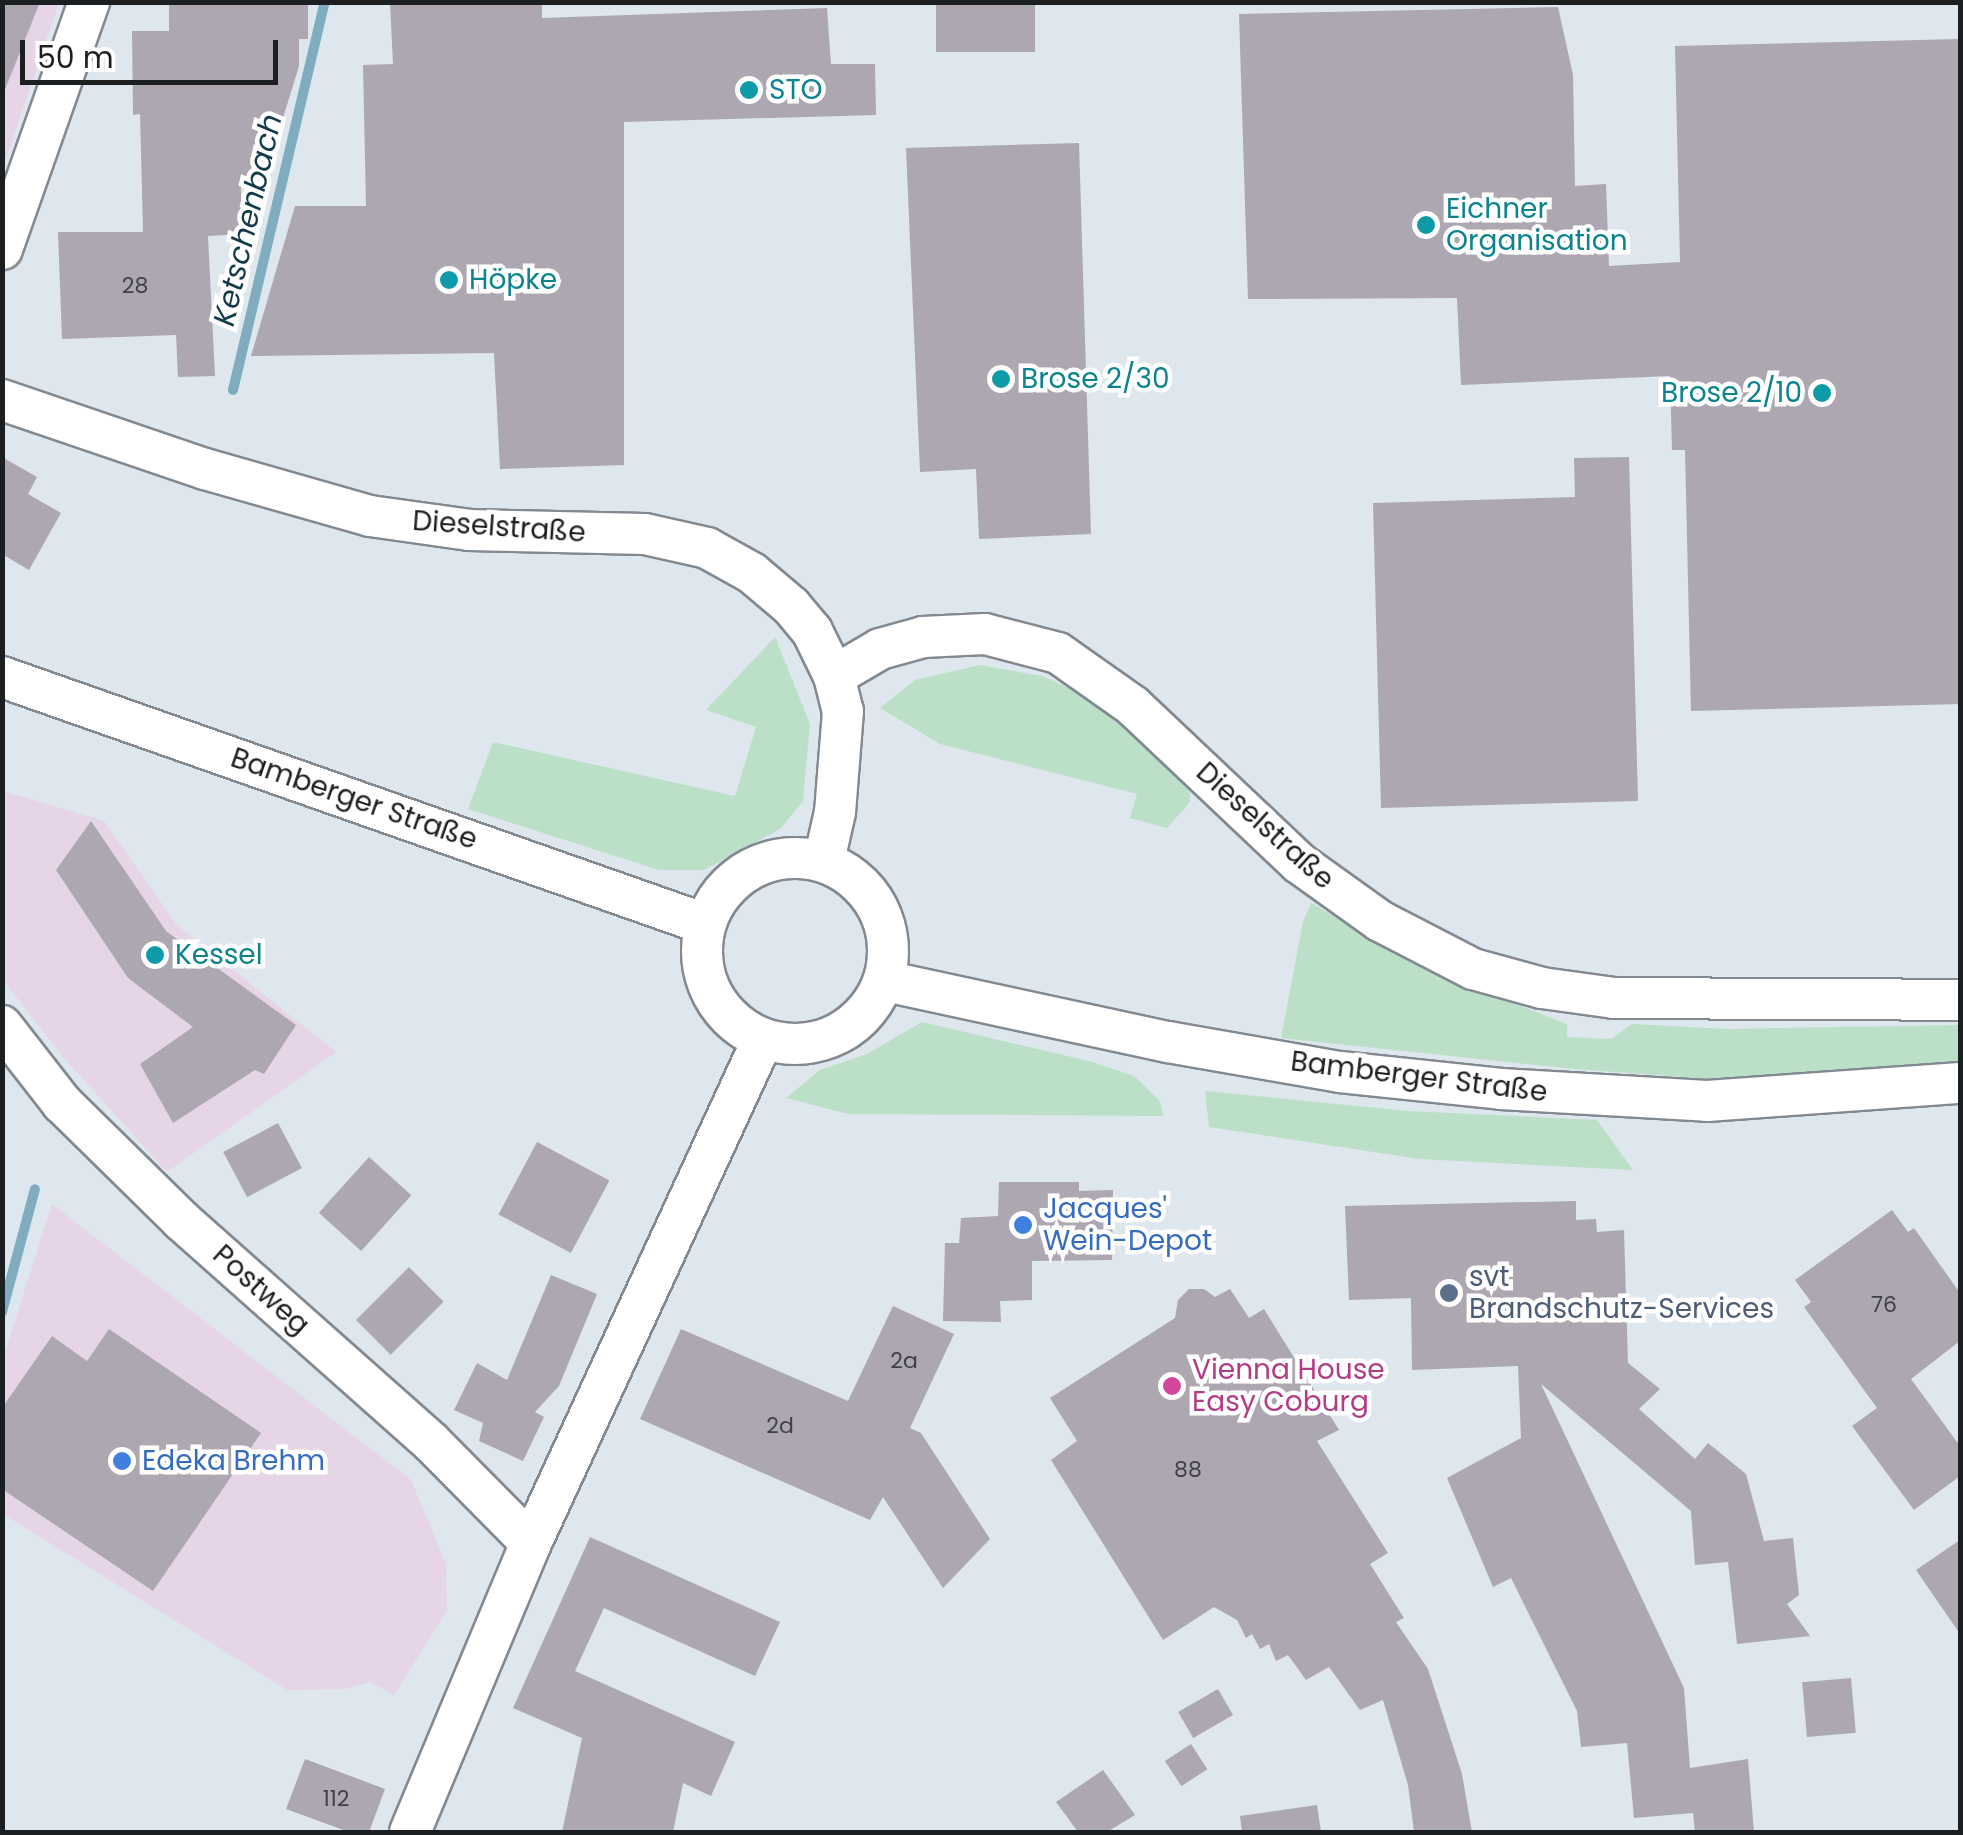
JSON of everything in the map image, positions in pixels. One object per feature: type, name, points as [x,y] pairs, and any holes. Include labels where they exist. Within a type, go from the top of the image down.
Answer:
[{"type":"street","points":[[2,249],[89,2]]},
{"type":"street","name":"Dieselstraße","points":[[2,400],[205,468],[370,516],[469,530],[645,534],[707,548],[752,573],[791,606],[812,631],[834,676],[843,711],[834,812],[824,860]]},
{"type":"street","name":"Dieselstraße","points":[[834,676],[880,649],[923,637],[984,634],[1058,653],[1133,706],[1298,863],[1380,921],[1473,969],[1542,988],[1614,998],[1960,1000]]},
{"type":"street","name":"Bamberger Straße","points":[[2,678],[705,924]]},
{"type":"street","points":[[787,856],[824,860],[856,878],[880,908],[890,944],[885,980],[866,1013],[836,1036],[800,1045],[763,1039],[732,1021],[711,993],[702,959],[705,924],[723,891],[751,867],[787,856]]},
{"type":"street","name":"Bamberger Straße","points":[[885,980],[1168,1042],[1340,1072],[1501,1088],[1707,1101],[1960,1083]]},
{"type":"street","name":"Postweg","points":[[2,1026],[62,1103],[181,1220],[431,1442],[531,1543]]},
{"type":"street","points":[[410,1832],[531,1543],[763,1039]]},
{"type":"shaded area","points":[[3,3],[59,3],[3,167]]},
{"type":"shaded area","points":[[3,791],[104,821],[177,925],[336,1052],[167,1172],[63,1057],[3,980]]},
{"type":"shaded area","points":[[52,1204],[411,1480],[446,1564],[447,1611],[394,1695],[370,1682],[345,1689],[287,1690],[3,1514],[2,1362]]},
{"type":"green space","points":[[775,637],[810,724],[803,801],[780,829],[704,870],[659,870],[468,809],[493,742],[735,796],[756,727],[706,710]]},
{"type":"green space","points":[[980,665],[1042,676],[1103,703],[1190,792],[1190,802],[1167,828],[1130,818],[1137,794],[940,744],[880,708],[915,680]]},
{"type":"green space","points":[[1311,903],[1426,969],[1567,1024],[1567,1037],[1611,1039],[1632,1024],[1727,1029],[1960,1025],[1960,1065],[1752,1082],[1574,1069],[1281,1038],[1303,922]]},
{"type":"green space","points":[[922,1022],[1089,1061],[1134,1076],[1159,1100],[1164,1116],[848,1114],[786,1098],[820,1070],[867,1054]]},
{"type":"green space","points":[[1205,1091],[1408,1111],[1597,1120],[1633,1170],[1419,1159],[1209,1127]]},
{"type":"building","points":[[2,2],[40,2],[4,92],[2,92]]},
{"type":"building","points":[[169,2],[308,2],[308,39],[299,39],[299,66],[283,118],[258,119],[256,182],[241,182],[241,234],[208,236],[215,376],[178,377],[176,335],[62,339],[58,232],[143,232],[140,114],[133,115],[132,31],[169,31]]},
{"type":"building","name":"Höpke","points":[[390,2],[542,2],[542,18],[827,8],[831,64],[875,64],[876,115],[624,122],[624,465],[500,469],[494,353],[251,356],[295,206],[366,206],[363,65],[393,64]]},
{"type":"building","points":[[936,2],[1035,2],[1035,52],[936,52]]},
{"type":"building","name":"Brose 2/10","points":[[1558,7],[1573,75],[1575,186],[1606,184],[1609,266],[1680,262],[1675,46],[1960,39],[1960,704],[1691,711],[1685,450],[1672,450],[1670,376],[1461,385],[1457,298],[1248,299],[1239,14]]},
{"type":"building","name":"Brose 2/30","points":[[1079,143],[1091,534],[979,539],[976,469],[920,472],[906,148]]},
{"type":"building","points":[[2,457],[37,477],[28,494],[61,513],[29,570],[2,554]]},
{"type":"building","points":[[1629,457],[1638,801],[1381,808],[1373,503],[1575,497],[1574,458]]},
{"type":"building","name":"Kessel","points":[[91,821],[166,931],[296,1025],[264,1074],[255,1070],[173,1123],[140,1064],[193,1027],[128,978],[56,870]]},
{"type":"building","points":[[278,1123],[302,1168],[247,1197],[223,1152]]},
{"type":"building","points":[[537,1142],[609,1180],[571,1253],[499,1214]]},
{"type":"building","points":[[369,1157],[411,1195],[361,1251],[319,1213]]},
{"type":"building","points":[[999,1182],[1079,1182],[1079,1191],[1113,1190],[1112,1260],[1032,1261],[1032,1300],[1000,1301],[1001,1322],[943,1321],[945,1243],[959,1243],[961,1218],[998,1216]]},
{"type":"building","points":[[1576,1201],[1576,1220],[1596,1219],[1597,1232],[1624,1230],[1628,1363],[1660,1389],[1639,1409],[1695,1459],[1708,1443],[1746,1474],[1764,1541],[1793,1538],[1799,1595],[1787,1604],[1810,1636],[1737,1644],[1728,1562],[1695,1565],[1691,1511],[1541,1384],[1684,1688],[1690,1768],[1748,1759],[1754,1832],[1695,1832],[1693,1813],[1634,1818],[1627,1743],[1581,1747],[1577,1711],[1511,1578],[1493,1587],[1447,1478],[1521,1438],[1518,1366],[1412,1370],[1411,1298],[1349,1300],[1345,1206]]},
{"type":"building","points":[[1892,1210],[1908,1232],[1914,1228],[1960,1293],[1960,1341],[1911,1379],[1960,1446],[1960,1476],[1914,1510],[1852,1426],[1877,1408],[1804,1307],[1811,1302],[1795,1280]]},
{"type":"building","points":[[409,1267],[444,1302],[391,1355],[356,1320]]},
{"type":"building","points":[[551,1275],[597,1294],[559,1386],[535,1412],[544,1417],[523,1461],[479,1441],[483,1423],[454,1410],[477,1363],[507,1380]]},
{"type":"building","points":[[1189,1289],[1204,1289],[1215,1297],[1230,1289],[1249,1318],[1264,1309],[1339,1430],[1317,1441],[1388,1553],[1370,1564],[1404,1618],[1396,1622],[1428,1669],[1462,1774],[1472,1832],[1414,1832],[1408,1785],[1383,1700],[1360,1710],[1329,1667],[1306,1680],[1288,1655],[1276,1661],[1269,1644],[1260,1649],[1252,1634],[1246,1638],[1237,1620],[1214,1607],[1163,1640],[1051,1460],[1077,1441],[1050,1398],[1175,1318],[1178,1300]]},
{"type":"building","points":[[893,1306],[954,1334],[910,1428],[921,1433],[990,1539],[943,1588],[883,1497],[870,1520],[640,1419],[681,1329],[848,1401]]},
{"type":"building","name":"Edeka Brehm","points":[[109,1329],[261,1433],[153,1591],[2,1489],[2,1408],[52,1336],[87,1361]]},
{"type":"building","points":[[590,1537],[780,1622],[755,1676],[604,1608],[575,1671],[735,1742],[711,1796],[683,1783],[673,1832],[562,1832],[582,1738],[513,1708]]},
{"type":"building","points":[[1960,1540],[1960,1634],[1916,1570]]},
{"type":"building","points":[[1851,1678],[1856,1733],[1807,1737],[1802,1682]]},
{"type":"building","points":[[1218,1689],[1233,1715],[1193,1738],[1178,1712]]},
{"type":"building","points":[[1191,1744],[1207,1769],[1181,1786],[1165,1761]]},
{"type":"building","points":[[305,1759],[385,1789],[369,1832],[349,1832],[286,1809]]},
{"type":"building","points":[[1103,1770],[1135,1815],[1107,1832],[1078,1832],[1056,1802]]},
{"type":"building","points":[[1317,1805],[1321,1832],[1242,1832],[1240,1816]]},
{"type":"waterway","name":"Ketschenbach","points":[[233,390],[325,2]]},
{"type":"waterway","name":"Ketschenbach","points":[[2,1312],[35,1189]]},
{"type":"place","name":"STO","points":[[749,90]]},
{"type":"place","name":"Eichner Organisation","points":[[1426,225]]},
{"type":"place","name":"Höpke","points":[[449,280]]},
{"type":"place","name":"Brose 2/30","points":[[1001,379]]},
{"type":"place","name":"Brose 2/10","points":[[1822,393]]},
{"type":"place","name":"Kessel","points":[[155,955]]},
{"type":"place","name":"Jacques' Wein-Depot","points":[[1023,1225]]},
{"type":"place","name":"svt Brandschutz-Services","points":[[1449,1293]]},
{"type":"place","name":"Vienna House Easy Coburg","points":[[1172,1386]]},
{"type":"place","name":"Edeka Brehm","points":[[122,1461]]}]
